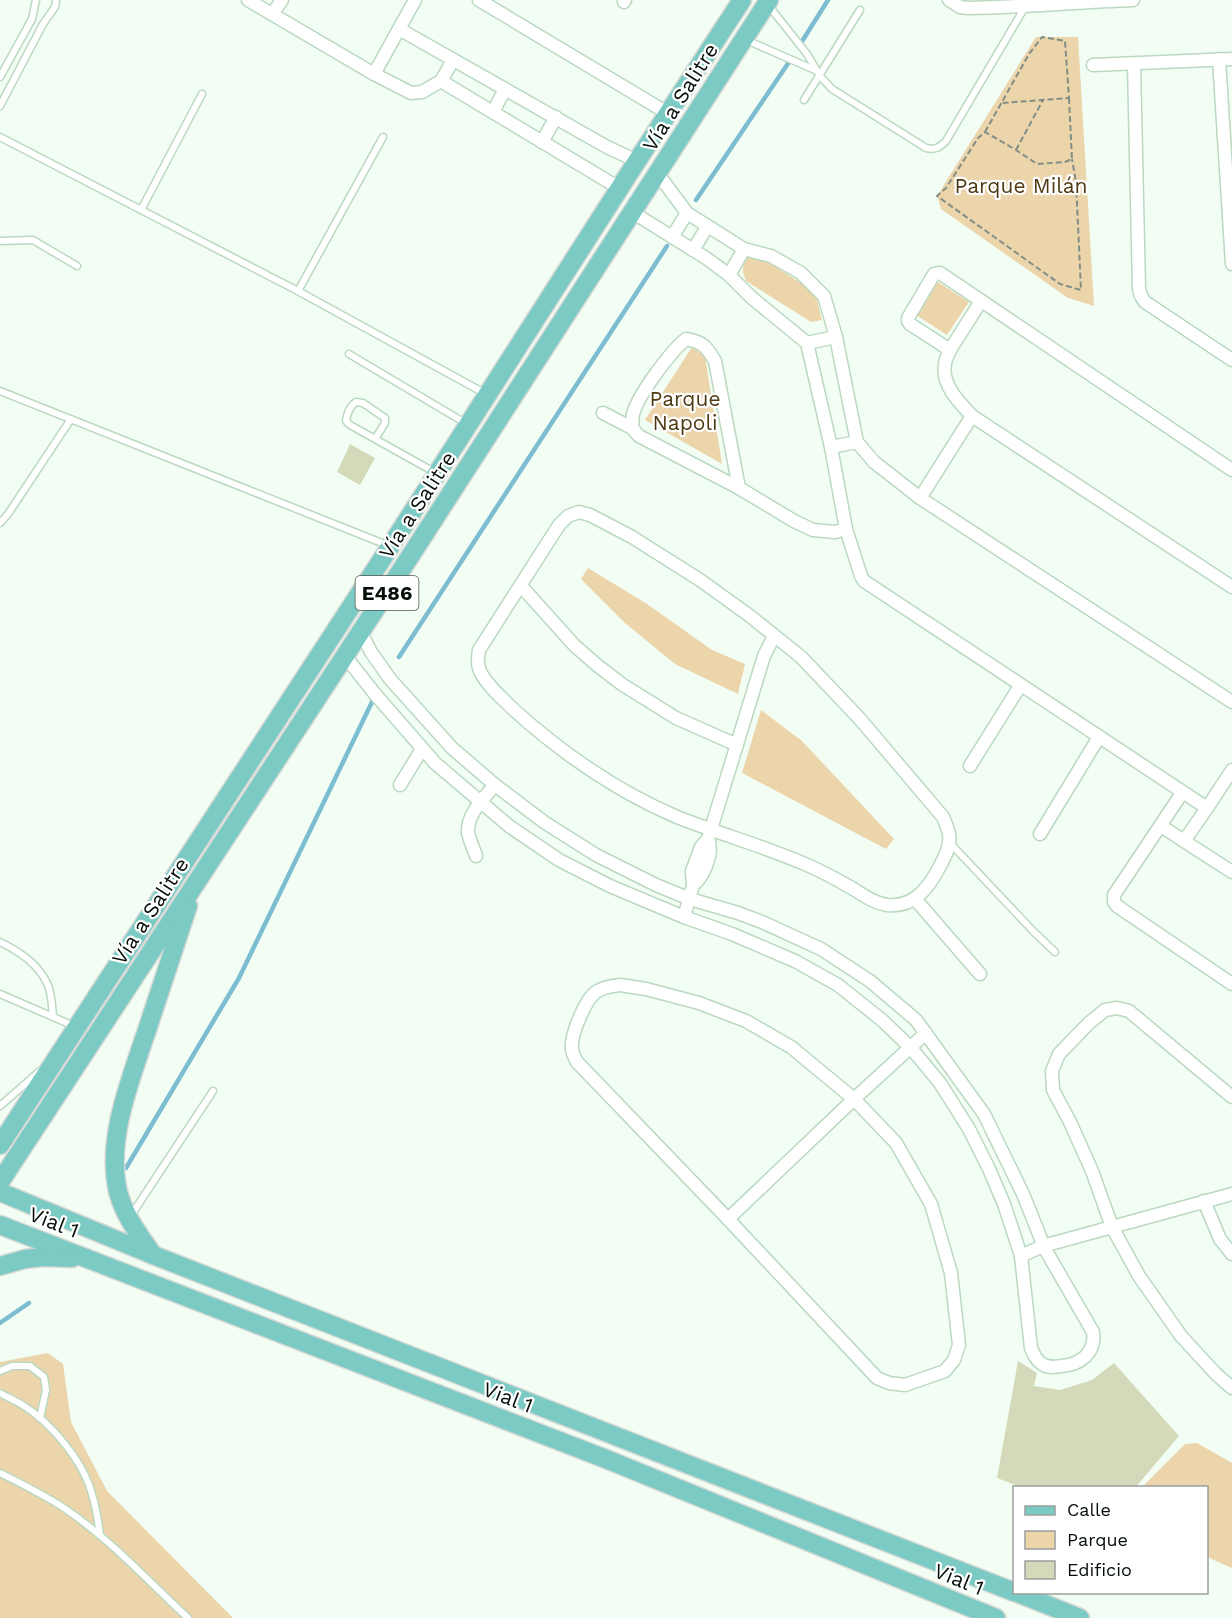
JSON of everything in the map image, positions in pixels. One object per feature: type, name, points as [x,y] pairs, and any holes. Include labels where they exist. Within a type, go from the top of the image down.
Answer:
[{"type":"main road","name":"Vía a Salitre","points":[[0,1182],[7,1155],[57,1058],[390,547],[742,0]]},
{"type":"main road","name":"Vía a Salitre","points":[[7,1155],[196,882],[361,633],[768,1]]},
{"type":"main road","points":[[153,1255],[128,1220],[117,1188],[114,1161],[127,1090],[196,882]]},
{"type":"main road","points":[[0,1192],[153,1255],[1013,1591]]},
{"type":"main road","name":"Vial 1","points":[[0,1225],[606,1459],[996,1618]]},
{"type":"main road","points":[[0,1266],[34,1258],[86,1259]]},
{"type":"main road","points":[[1020,1594],[1080,1618]]},
{"type":"street","points":[[248,0],[374,74],[411,93],[422,92],[441,81],[453,60]]},
{"type":"street","points":[[273,14],[282,0]]},
{"type":"street","points":[[374,74],[415,0]]},
{"type":"street","points":[[479,0],[669,114]]},
{"type":"street","points":[[949,0],[960,7],[1025,7],[1072,1],[1133,0]]},
{"type":"street","points":[[399,29],[607,147],[637,161]]},
{"type":"street","points":[[1093,65],[1226,59],[1232,264]]},
{"type":"street","points":[[1134,64],[1139,290],[1145,302],[1232,360]]},
{"type":"street","points":[[441,81],[619,188]]},
{"type":"street","points":[[493,112],[505,89]]},
{"type":"street","points":[[542,142],[556,117]]},
{"type":"street","points":[[658,174],[687,213],[744,249],[771,256],[801,273],[824,296],[836,337],[857,442],[874,462],[920,498],[1232,702]]},
{"type":"street","points":[[632,213],[729,275],[752,298],[807,343],[831,447],[846,529],[864,581],[1207,808]]},
{"type":"street","points":[[672,237],[687,213]]},
{"type":"street","points":[[693,250],[707,227]]},
{"type":"street","points":[[729,275],[744,249]]},
{"type":"street","points":[[950,350],[908,321],[934,274],[940,273],[1232,470]]},
{"type":"street","points":[[981,301],[950,350],[944,366],[948,386],[953,395],[972,416],[1232,587]]},
{"type":"street","points":[[807,343],[836,337]]},
{"type":"street","points":[[632,428],[633,413],[643,393],[676,347],[686,339],[696,341],[706,347],[715,361],[739,488]]},
{"type":"street","points":[[603,413],[632,428],[639,436],[813,530],[825,532],[846,529]]},
{"type":"street","points":[[920,498],[972,416]]},
{"type":"street","points":[[831,447],[857,442]]},
{"type":"street","points":[[574,513],[585,513],[632,537],[726,598],[774,636],[801,657],[859,718],[943,817],[947,825],[949,842],[945,856],[930,884],[915,899],[894,905],[878,903],[799,862],[759,846],[709,835],[636,798],[592,772],[534,728],[481,675],[478,662],[479,651],[520,586],[563,520],[574,513]]},
{"type":"street","points":[[520,586],[575,646],[623,685],[676,718],[737,745]]},
{"type":"street","points":[[345,656],[435,762],[509,826],[559,860],[610,886],[795,961],[838,985],[883,1021],[911,1048],[940,1083],[969,1129],[989,1169],[1004,1204],[1021,1256],[1031,1348],[1035,1357],[1049,1367],[1072,1365],[1083,1359],[1092,1349],[1093,1332],[1043,1246],[1023,1194],[984,1114],[916,1020],[870,981],[821,949],[762,922],[690,899],[647,881],[596,855],[544,822],[495,785],[452,748],[390,679],[361,633]]},
{"type":"street","points":[[684,917],[693,885],[702,876],[711,850],[709,835],[764,656],[774,636]]},
{"type":"street","points":[[970,766],[1020,686]]},
{"type":"street","points":[[1040,834],[1098,737]]},
{"type":"street","points":[[435,762],[452,748]]},
{"type":"street","points":[[400,785],[422,749]]},
{"type":"street","points":[[1184,841],[1232,770]]},
{"type":"street","points":[[476,856],[468,833],[469,825],[473,814],[495,785]]},
{"type":"street","points":[[1182,792],[1114,895],[1114,902],[1232,984]]},
{"type":"street","points":[[1161,826],[1232,872]]},
{"type":"street","points":[[915,899],[980,974]]},
{"type":"street","points":[[620,985],[646,989],[699,1003],[746,1021],[791,1047],[854,1099],[896,1143],[931,1204],[951,1273],[959,1345],[954,1360],[945,1371],[905,1385],[889,1383],[877,1377],[577,1062],[572,1049],[573,1038],[587,1001],[597,991],[609,986],[620,985]]},
{"type":"street","points":[[1232,1097],[1129,1011],[1117,1008],[1105,1010],[1089,1023],[1059,1054],[1052,1071],[1053,1090],[1092,1171],[1112,1227],[1139,1276],[1181,1336],[1232,1388]]},
{"type":"street","points":[[728,1219],[926,1033]]},
{"type":"street","points":[[1021,1256],[1043,1246],[1232,1194]]},
{"type":"street","points":[[1204,1202],[1220,1239],[1232,1254]]},
{"type":"lane","points":[[0,77],[32,19],[36,0]]},
{"type":"lane","points":[[0,106],[43,24],[55,7],[56,0]]},
{"type":"lane","points":[[768,1],[807,54],[818,73],[832,89],[934,150],[946,141],[1025,7]]},
{"type":"lane","points":[[804,100],[818,73],[860,10]]},
{"type":"lane","points":[[743,39],[818,73]]},
{"type":"lane","points":[[141,210],[202,94]]},
{"type":"lane","points":[[0,137],[298,291],[487,395]]},
{"type":"lane","points":[[298,291],[383,137]]},
{"type":"lane","points":[[0,242],[33,240],[76,266]]},
{"type":"lane","points":[[349,354],[468,425]]},
{"type":"lane","points":[[0,391],[390,547]]},
{"type":"lane","points":[[375,439],[385,423],[385,418],[363,403],[352,404],[346,421],[350,425],[375,439],[437,473]]},
{"type":"lane","points":[[0,523],[71,419]]},
{"type":"lane","points":[[949,842],[1034,932],[1055,951]]},
{"type":"lane","points":[[0,942],[33,962],[48,985],[53,1017]]},
{"type":"lane","points":[[0,994],[77,1028]]},
{"type":"lane","points":[[0,1106],[57,1058]]},
{"type":"lane","points":[[128,1220],[213,1091]]},
{"type":"lane","points":[[0,1371],[12,1366],[30,1366],[44,1377],[46,1390],[40,1418]]},
{"type":"lane","points":[[0,1394],[21,1404],[40,1418],[54,1431],[80,1464],[93,1497],[100,1536]]},
{"type":"lane","points":[[0,1473],[66,1509],[100,1536],[188,1618]]},
{"type":"path","points":[[1042,37],[1065,41],[1072,159],[1076,182],[1081,290],[1060,284],[937,196],[946,188],[1002,103],[1029,54],[1042,37]]},
{"type":"path","points":[[1002,103],[1069,98]]},
{"type":"path","points":[[1016,150],[1043,100]]},
{"type":"path","points":[[985,132],[1037,164],[1065,162],[1072,159]]},
{"type":"green space","name":"Parque Milán","points":[[1036,37],[1078,37],[1094,306],[1068,298],[941,209],[937,196]]},
{"type":"green space","points":[[748,257],[760,257],[815,292],[822,320],[811,322],[746,281],[743,269]]},
{"type":"green space","points":[[938,282],[969,302],[947,335],[916,315]]},
{"type":"green space","name":"Parque Napoli","points":[[692,347],[705,356],[722,464],[645,420]]},
{"type":"green space","points":[[588,568],[647,604],[712,650],[745,664],[738,694],[675,664],[625,623],[581,579]]},
{"type":"green space","points":[[761,710],[802,741],[894,839],[886,849],[742,773]]},
{"type":"green space","points":[[48,1353],[63,1364],[71,1422],[107,1491],[233,1618],[0,1618],[0,1362]]},
{"type":"green space","points":[[1197,1443],[1232,1463],[1232,1568],[1208,1557],[1208,1486],[1143,1486],[1185,1444]]},
{"type":"building","points":[[350,444],[375,458],[360,485],[337,472]]},
{"type":"building","points":[[1018,1361],[1037,1373],[1034,1386],[1060,1390],[1092,1380],[1114,1363],[1179,1436],[1137,1486],[1018,1486],[997,1478]]},
{"type":"waterway","points":[[801,43],[828,0]]},
{"type":"waterway","points":[[696,200],[789,62]]},
{"type":"waterway","points":[[399,657],[667,246]]},
{"type":"waterway","points":[[126,1168],[239,978],[372,702]]},
{"type":"waterway","points":[[0,1323],[29,1303]]}]
